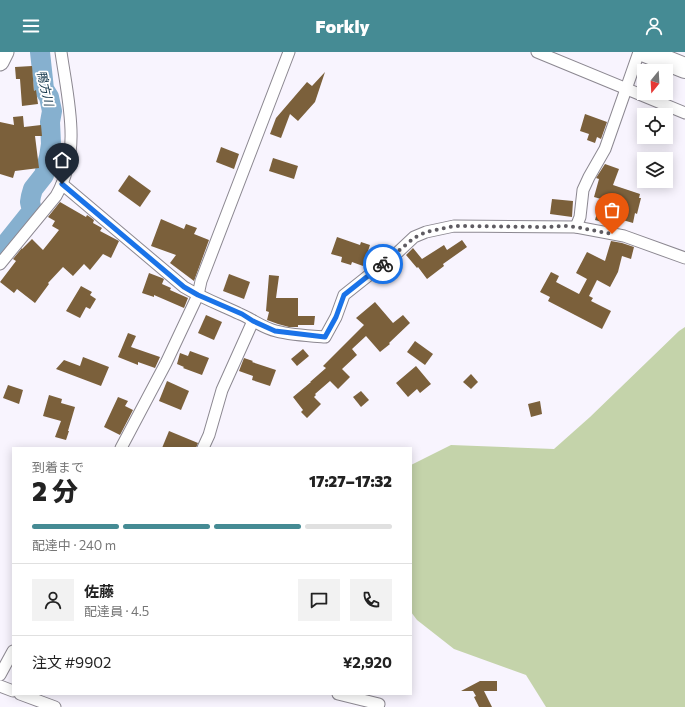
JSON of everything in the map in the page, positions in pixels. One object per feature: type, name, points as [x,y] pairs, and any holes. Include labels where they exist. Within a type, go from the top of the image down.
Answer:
[{"type":"highway","points":[[645,52],[679,66]]},
{"type":"street","points":[[0,264],[56,196],[68,168],[71,148],[71,119],[61,52]]},
{"type":"street","points":[[123,447],[166,363],[198,295],[201,281],[289,52]]},
{"type":"street","points":[[537,52],[685,113]]},
{"type":"street","points":[[576,227],[580,217],[584,190],[588,177],[606,149],[639,52]]},
{"type":"street","points":[[62,184],[184,287],[275,331],[325,337],[336,317],[344,295],[414,238],[426,232],[454,226],[576,227],[624,236],[685,258]]},
{"type":"street","points":[[203,447],[209,434],[222,390],[253,321]]},
{"type":"street","points":[[0,675],[12,653]]},
{"type":"street","points":[[0,686],[12,691]]},
{"type":"street","points":[[23,695],[55,707]]},
{"type":"street","points":[[342,695],[379,704],[378,707]]},
{"type":"green space","points":[[685,327],[685,707],[546,707],[526,675],[454,649],[417,620],[412,613],[412,464],[451,445],[554,449],[590,417],[679,331]]},
{"type":"building","points":[[32,66],[34,91],[36,90],[38,104],[22,106],[20,79],[16,79],[15,67]]},
{"type":"building","points":[[325,72],[315,102],[298,121],[290,114],[281,138],[270,134],[276,118],[307,82],[312,86]]},
{"type":"building","points":[[585,114],[607,122],[601,139],[597,137],[595,143],[587,140],[589,134],[580,131]]},
{"type":"building","points":[[23,116],[24,127],[41,125],[42,136],[35,136],[39,168],[15,171],[13,178],[0,174],[0,122],[14,125],[13,117]]},
{"type":"building","points":[[221,147],[239,154],[234,169],[216,162]]},
{"type":"building","points":[[273,158],[298,166],[294,179],[269,171]]},
{"type":"building","points":[[605,164],[619,169],[613,185],[640,194],[639,198],[641,198],[633,223],[609,216],[606,223],[595,220],[601,199],[594,197],[599,179],[596,178]]},
{"type":"building","points":[[129,175],[151,191],[140,207],[118,191]]},
{"type":"building","points":[[552,199],[573,201],[572,217],[550,214]]},
{"type":"building","points":[[60,202],[86,217],[87,215],[94,220],[93,223],[102,228],[100,231],[119,241],[111,258],[103,254],[90,270],[84,264],[73,276],[63,267],[48,283],[49,284],[35,303],[17,289],[14,293],[0,282],[16,261],[13,259],[32,239],[43,250],[59,230],[52,226],[55,221],[48,217]]},
{"type":"building","points":[[161,219],[184,229],[186,224],[197,228],[194,234],[209,240],[194,281],[170,263],[176,255],[151,246]]},
{"type":"building","points":[[337,237],[360,245],[361,242],[370,245],[363,266],[352,262],[351,265],[341,262],[342,257],[331,254]]},
{"type":"building","points":[[462,240],[467,247],[443,264],[444,266],[427,279],[406,255],[413,248],[422,259],[444,245],[447,250]]},
{"type":"building","points":[[611,241],[634,247],[631,259],[622,256],[618,272],[610,287],[597,280],[589,296],[593,298],[591,301],[611,311],[602,329],[548,301],[550,297],[540,292],[551,272],[559,276],[556,282],[579,294],[587,279],[576,273],[587,252],[605,261]]},
{"type":"building","points":[[149,273],[164,279],[162,284],[171,288],[170,290],[188,298],[184,308],[154,295],[154,297],[142,293]]},
{"type":"building","points":[[229,274],[250,282],[244,299],[223,291]]},
{"type":"building","points":[[269,275],[279,276],[276,298],[298,298],[298,316],[315,316],[314,325],[298,325],[298,327],[289,327],[267,320],[269,312],[266,311]]},
{"type":"building","points":[[81,286],[92,292],[90,295],[96,299],[90,309],[86,307],[80,318],[66,311]]},
{"type":"building","points":[[375,302],[393,323],[403,315],[410,323],[380,352],[366,336],[352,349],[357,355],[342,369],[350,377],[338,389],[330,381],[315,394],[316,395],[314,397],[321,404],[307,418],[301,412],[303,410],[293,397],[326,368],[323,366],[364,325],[356,318]]},
{"type":"building","points":[[206,315],[222,322],[214,340],[198,333]]},
{"type":"building","points":[[128,333],[136,336],[131,347],[160,357],[155,368],[138,362],[138,365],[118,357]]},
{"type":"building","points":[[415,341],[433,354],[425,365],[407,352]]},
{"type":"building","points":[[303,349],[309,356],[297,366],[291,359]]},
{"type":"building","points":[[190,351],[209,358],[202,375],[183,368],[184,367],[177,364],[180,353],[188,356]]},
{"type":"building","points":[[83,357],[109,367],[101,386],[56,369],[64,360],[80,366]]},
{"type":"building","points":[[244,358],[276,370],[270,386],[252,380],[253,376],[239,371]]},
{"type":"building","points":[[416,366],[431,384],[420,393],[417,389],[408,397],[396,383]]},
{"type":"building","points":[[471,374],[478,382],[471,389],[463,382]]},
{"type":"building","points":[[167,381],[189,391],[181,410],[159,401]]},
{"type":"building","points":[[8,385],[23,390],[19,404],[3,398]]},
{"type":"building","points":[[361,391],[369,400],[361,407],[353,397]]},
{"type":"building","points":[[49,395],[62,399],[61,403],[75,407],[66,440],[55,437],[61,421],[43,416]]},
{"type":"building","points":[[118,397],[128,401],[125,406],[133,410],[120,435],[104,427]]},
{"type":"building","points":[[540,401],[542,414],[531,417],[528,404]]},
{"type":"building","points":[[169,431],[198,443],[196,447],[162,447]]},
{"type":"building","points":[[480,681],[497,681],[497,691],[484,691],[492,707],[479,707],[473,691],[461,691]]},
{"type":"waterway","name":"鴨方川","points":[[0,251],[32,211],[30,202],[33,189],[44,175],[49,157],[51,144],[50,122],[52,111],[49,97],[44,89],[40,52]]},
{"type":"way so far","points":[[383,264],[414,238],[426,232],[454,226],[565,226],[612,234]]},
{"type":"route","points":[[62,184],[184,287],[275,331],[325,337],[336,317],[344,295],[383,264]]}]
